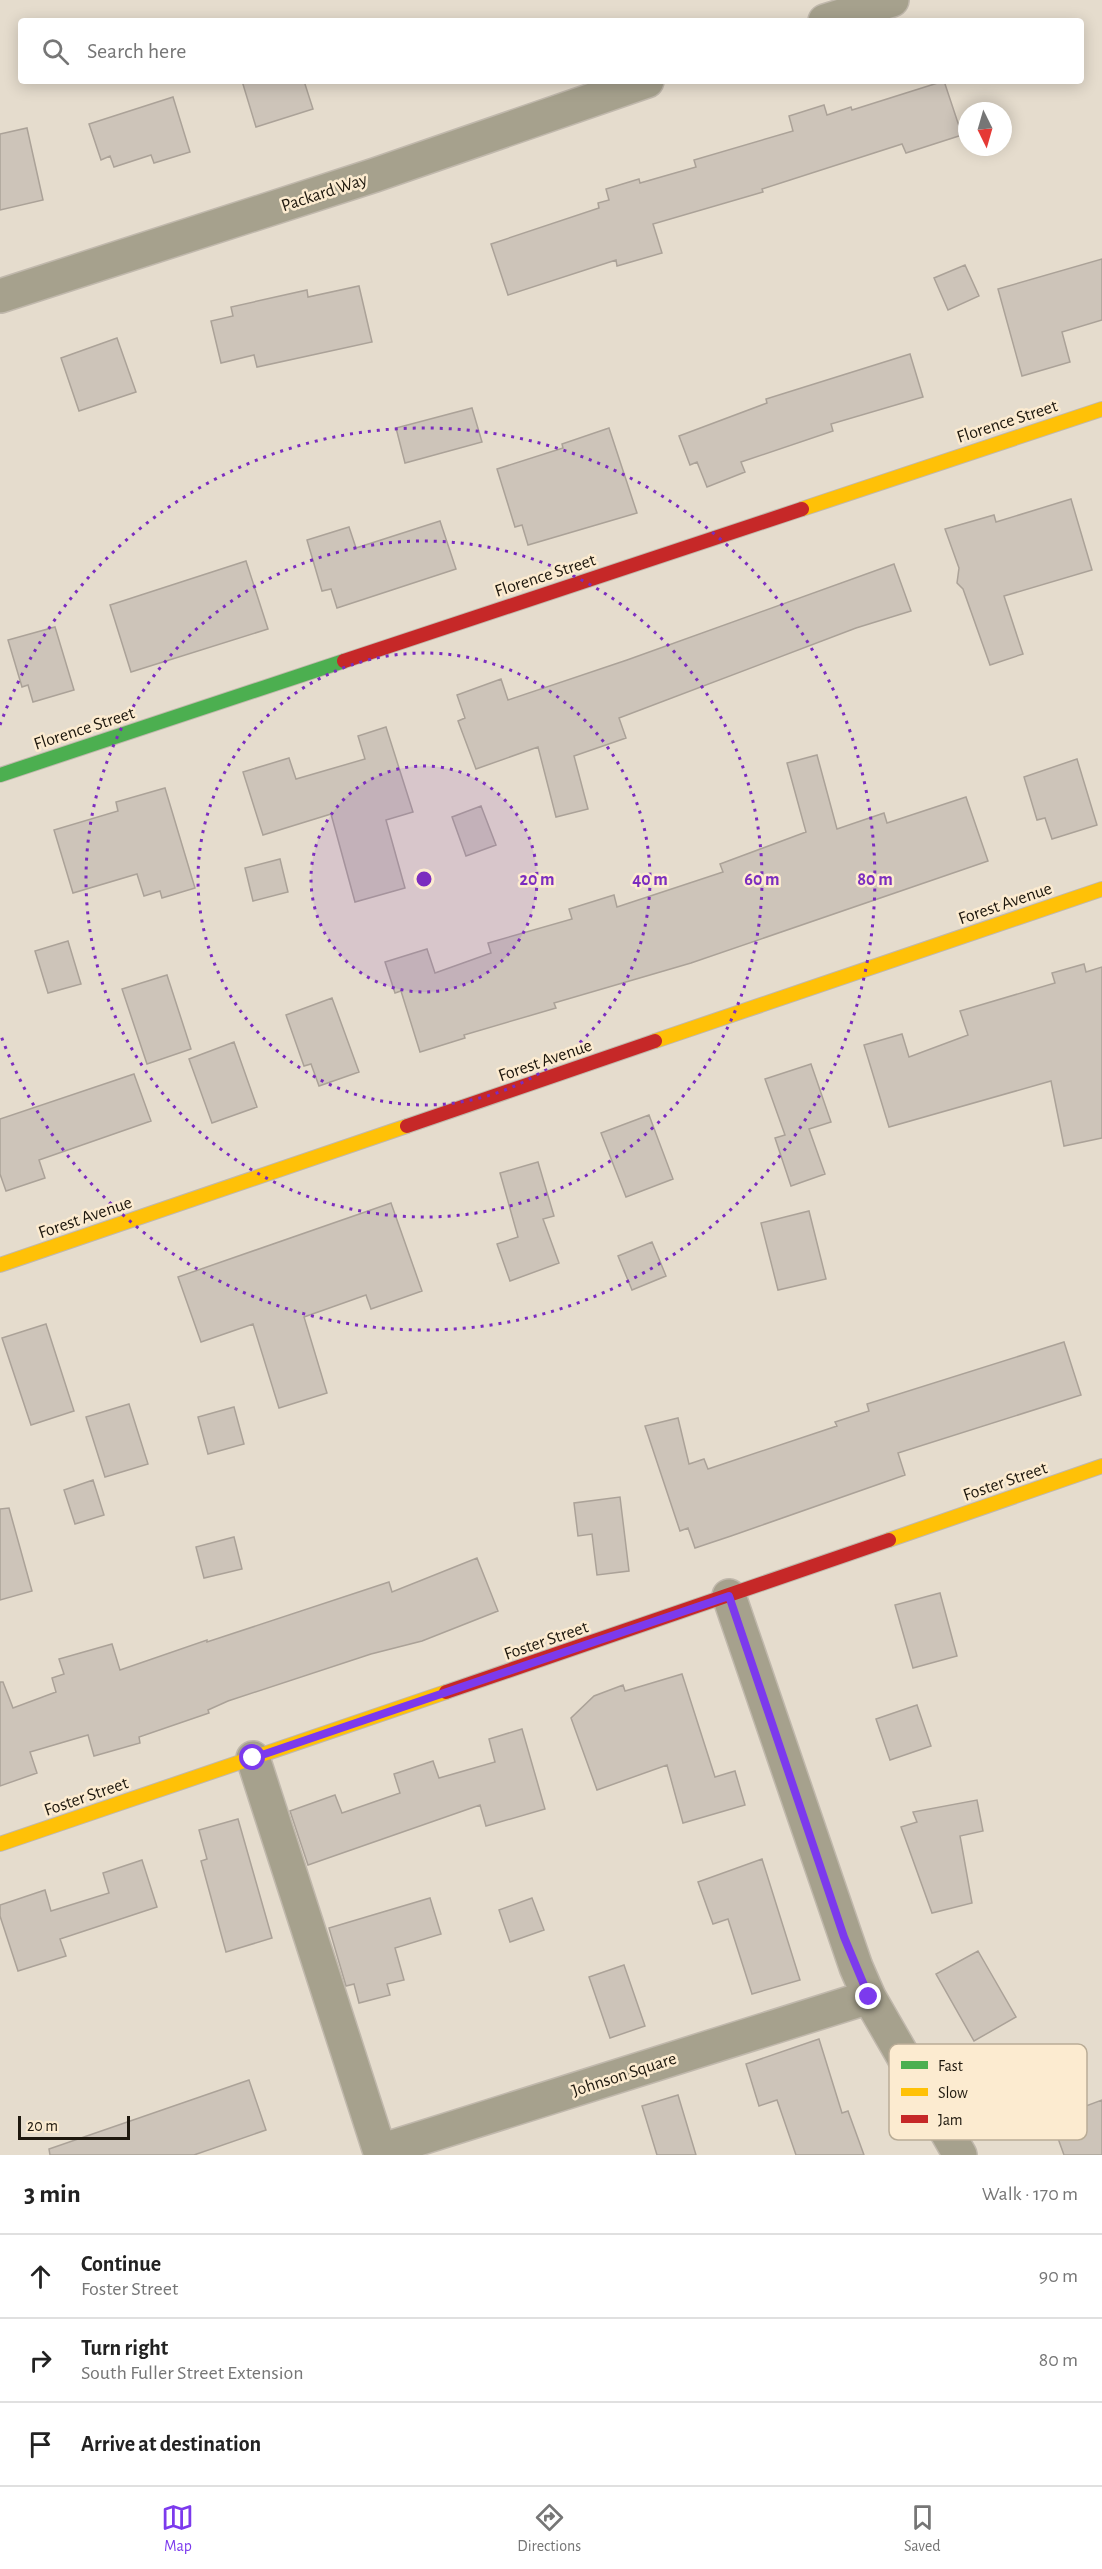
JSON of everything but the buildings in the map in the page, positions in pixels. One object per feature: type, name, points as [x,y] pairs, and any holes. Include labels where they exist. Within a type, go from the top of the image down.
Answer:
[{"type":"street","points":[[835,18],[892,0]]},
{"type":"street","name":"Packard Way","points":[[0,296],[363,179],[638,84]]},
{"type":"street","name":"Florence Street","points":[[0,775],[1102,409]]},
{"type":"street","name":"Forest Avenue","points":[[0,1265],[1102,889]]},
{"type":"street","name":"Foster Street","points":[[0,1844],[729,1596],[1102,1466]]},
{"type":"street","points":[[729,1596],[844,1937],[869,1997],[896,2044]]},
{"type":"street","name":"Johnson Square","points":[[253,1758],[381,2153],[869,1997]]},
{"type":"street","points":[[951,2140],[960,2155]]},
{"type":"traffic: fast","points":[[0,775],[344,661]]},
{"type":"traffic: slow","points":[[802,509],[1102,409]]},
{"type":"traffic: slow","points":[[655,1041],[1102,889]]},
{"type":"traffic: slow","points":[[0,1265],[407,1126]]},
{"type":"traffic: slow","points":[[889,1540],[1102,1466]]},
{"type":"traffic: slow","points":[[0,1844],[446,1692]]},
{"type":"traffic: jam","points":[[344,661],[802,509]]},
{"type":"traffic: jam","points":[[407,1126],[655,1041]]},
{"type":"traffic: jam","points":[[446,1692],[889,1540]]},
{"type":"route","points":[[253,1758],[729,1596],[844,1937],[869,1997]]}]
